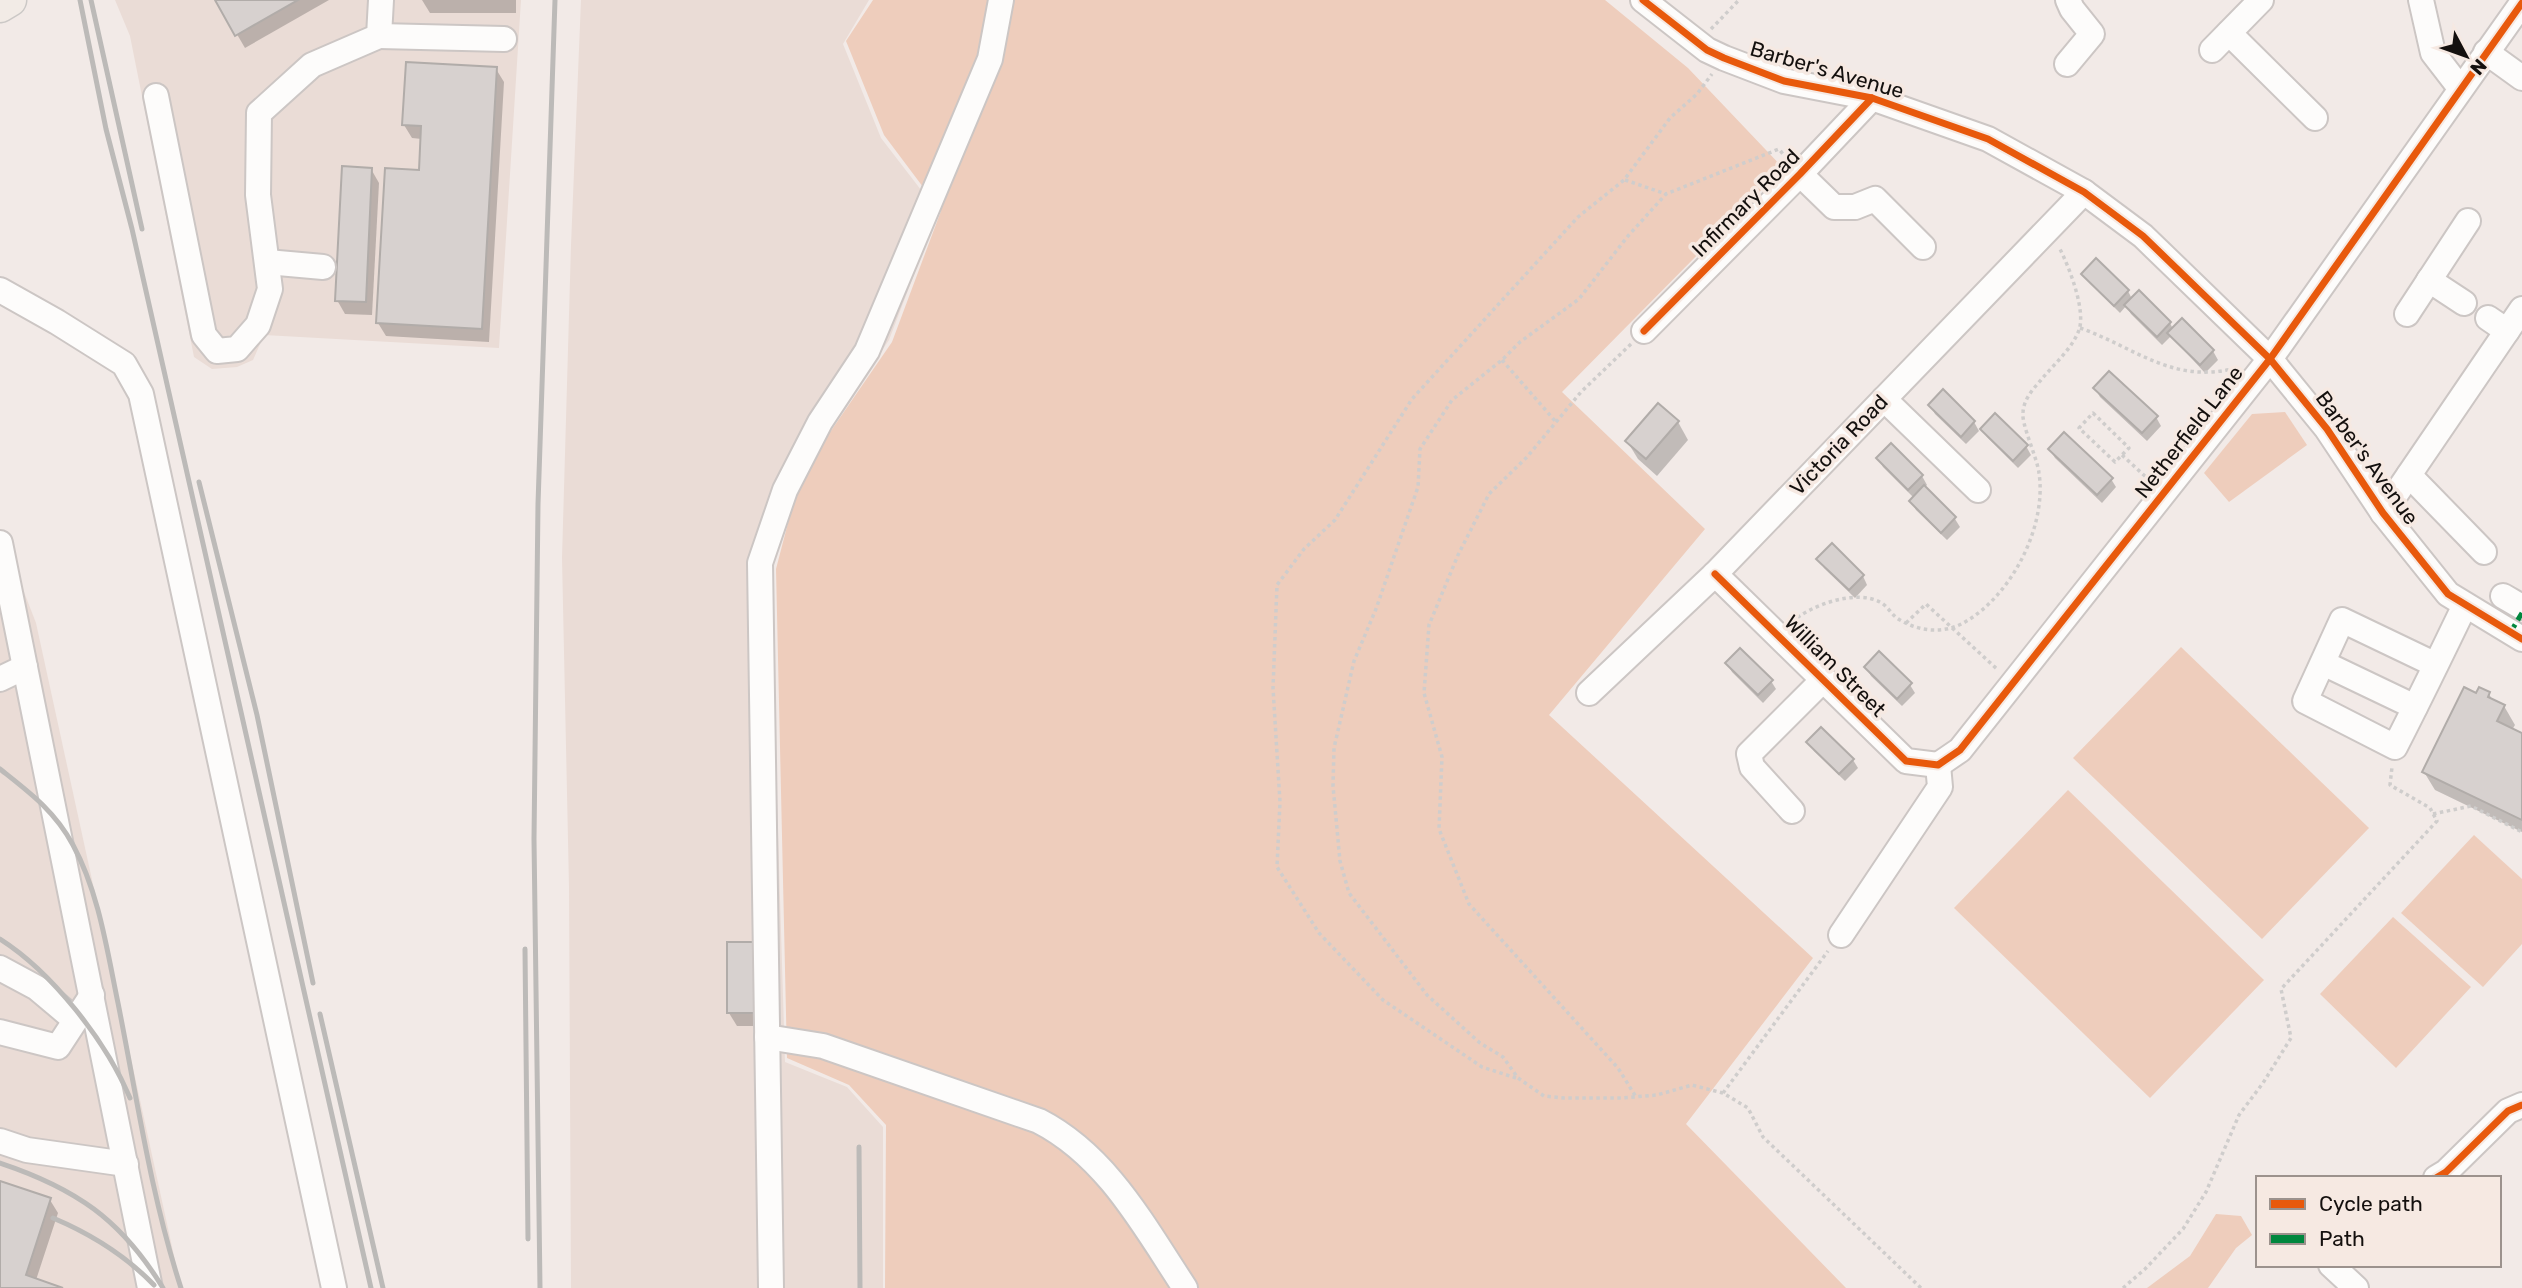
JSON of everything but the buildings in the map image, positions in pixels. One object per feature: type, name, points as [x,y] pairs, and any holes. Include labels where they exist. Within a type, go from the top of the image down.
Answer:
[{"type":"main road","points":[[0,6],[10,0]]},
{"type":"street","points":[[379,36],[381,0]]},
{"type":"street","points":[[771,1288],[760,563],[785,490],[820,422],[867,351],[990,59],[1001,0]]},
{"type":"street","name":"Barber's Avenue","points":[[1643,0],[1715,54],[1784,81],[1871,98],[1988,139],[2084,192],[2143,236],[2270,359],[2327,429],[2383,513],[2448,594],[2522,639]]},
{"type":"street","points":[[2067,64],[2092,34],[2068,0]]},
{"type":"street","points":[[2262,0],[2220,41],[2315,118]]},
{"type":"street","points":[[2421,0],[2433,53],[2460,88]]},
{"type":"street","name":"Netherfield Lane","points":[[1938,765],[1960,750],[2270,359],[2522,3]]},
{"type":"street","points":[[156,96],[204,335],[216,351],[237,349],[258,326],[270,289],[258,195],[260,114],[312,65],[379,36],[504,39]]},
{"type":"street","points":[[2486,52],[2522,78]]},
{"type":"street","name":"Infirmary Road","points":[[1644,331],[1800,174],[1871,98]]},
{"type":"street","points":[[1800,174],[1834,207],[1855,207],[1875,199],[1923,247]]},
{"type":"street","name":"Victoria Road","points":[[1589,693],[1714,573],[2084,192]]},
{"type":"street","points":[[2407,314],[2468,221]]},
{"type":"street","points":[[267,262],[323,267]]},
{"type":"street","points":[[2429,280],[2464,303]]},
{"type":"street","points":[[0,290],[124,364],[141,394],[334,1288]]},
{"type":"street","points":[[2383,513],[2409,475],[2497,325],[2522,309]]},
{"type":"street","points":[[1884,399],[1978,489]]},
{"type":"street","points":[[2409,475],[2484,552]]},
{"type":"street","points":[[0,543],[3,578],[25,667],[150,1288]]},
{"type":"street","name":"William Street","points":[[1714,573],[1906,761],[1938,765]]},
{"type":"street","points":[[2436,665],[2342,620],[2305,701],[2395,747],[2436,665],[2466,605]]},
{"type":"street","points":[[2323,663],[2415,707]]},
{"type":"street","points":[[0,679],[25,667]]},
{"type":"street","points":[[1792,811],[1752,767],[1749,754],[1824,679]]},
{"type":"street","points":[[1841,935],[1940,787],[1938,765]]},
{"type":"street","points":[[0,968],[37,988],[75,1020]]},
{"type":"street","points":[[0,1032],[58,1047],[92,995]]},
{"type":"street","points":[[767,1037],[823,1046],[1039,1121],[1056,1130],[1085,1152],[1107,1174],[1185,1288]]},
{"type":"street","points":[[2439,1176],[2508,1111],[2522,1105]]},
{"type":"street","points":[[0,1141],[27,1150],[126,1164]]},
{"type":"street","points":[[2334,1267],[2356,1288]]},
{"type":"path","points":[[1739,0],[1710,30],[1715,54],[1697,94],[1670,118],[1624,180],[1578,217],[1412,398],[1335,520],[1304,550],[1277,585],[1273,688],[1280,802],[1277,867],[1319,933],[1383,1000],[1482,1067],[1518,1078],[1544,1096],[1636,1097],[1657,1095],[1692,1085],[1723,1093],[1748,1108],[1763,1137],[1921,1288]]},
{"type":"path","points":[[1518,1078],[1503,1057],[1480,1043],[1427,995],[1349,893],[1340,861],[1333,786],[1334,748],[1353,661],[1376,609],[1418,486],[1420,449],[1452,400],[1520,342],[1579,299],[1628,236],[1666,194],[1779,149],[1800,174]]},
{"type":"path","points":[[1624,180],[1666,194]]},
{"type":"path","points":[[2080,328],[2105,337],[2154,363],[2185,372],[2213,374],[2239,368]]},
{"type":"path","points":[[1636,1097],[1618,1069],[1469,904],[1439,829],[1442,757],[1424,693],[1430,625],[1458,555],[1489,494],[1527,457],[1581,392],[1644,331]]},
{"type":"path","points":[[1502,360],[1556,422]]},
{"type":"path","points":[[2093,413],[2129,447],[2122,455],[2115,462],[2079,428],[2093,413]]},
{"type":"path","points":[[2122,455],[2147,478]]},
{"type":"path","points":[[1906,622],[1926,604],[2012,683]]},
{"type":"path","points":[[2123,1288],[2183,1229],[2206,1192],[2239,1115],[2291,1038],[2281,989],[2437,821],[2430,808],[2390,785],[2395,747]]},
{"type":"path","points":[[2433,814],[2472,806],[2522,832]]},
{"type":"path","points":[[1723,1093],[1841,935]]},
{"type":"shaded area","points":[[115,0],[521,0],[499,348],[264,335],[253,360],[237,367],[212,369],[194,357],[130,36]]},
{"type":"shaded area","points":[[581,0],[869,0],[843,44],[881,138],[938,212],[889,340],[824,437],[791,498],[770,569],[785,1062],[847,1087],[883,1127],[883,1288],[571,1288],[569,887],[562,558]]},
{"type":"shaded area","points":[[873,0],[1605,0],[1688,68],[1783,168],[1562,392],[1705,529],[1549,715],[1813,958],[1686,1124],[1846,1288],[885,1288],[886,1125],[849,1085],[787,1058],[776,569],[794,500],[826,438],[892,342],[941,211],[884,135],[846,41]]},
{"type":"shaded area","points":[[2285,412],[2307,445],[2229,502],[2204,473],[2252,414]]},
{"type":"shaded area","points":[[0,530],[36,623],[181,1288],[0,1288]]},
{"type":"shaded area","points":[[2181,647],[2369,828],[2262,939],[2073,758]]},
{"type":"shaded area","points":[[2068,790],[2264,980],[2150,1098],[1954,908]]},
{"type":"shaded area","points":[[2474,835],[2522,879],[2522,944],[2483,987],[2401,913]]},
{"type":"shaded area","points":[[2393,917],[2471,987],[2396,1068],[2320,994]]},
{"type":"shaded area","points":[[2216,1214],[2241,1216],[2252,1235],[2236,1248],[2208,1288],[2147,1288],[2190,1256]]},
{"type":"railway","points":[[80,0],[106,129],[132,229],[371,1288]]},
{"type":"railway","points":[[91,0],[142,229]]},
{"type":"railway","points":[[540,1288],[534,839],[538,504],[555,0]]},
{"type":"railway","points":[[199,482],[257,715],[313,983]]},
{"type":"railway","points":[[0,769],[41,803],[66,833],[82,863],[96,902],[153,1182],[181,1288]]},
{"type":"railway","points":[[0,939],[39,970],[76,1010],[107,1054],[130,1098]]},
{"type":"railway","points":[[525,949],[528,1239]]},
{"type":"railway","points":[[320,1014],[383,1288]]},
{"type":"railway","points":[[859,1147],[860,1288]]},
{"type":"railway","points":[[0,1163],[51,1183],[94,1209],[130,1243],[163,1288]]},
{"type":"railway","points":[[53,1218],[107,1246],[154,1285]]},
{"type":"marked path","points":[[2510,633],[2522,613]]},
{"type":"cycle path","points":[[1643,0],[1707,50],[1724,58],[1784,81],[1872,98],[1988,139],[2084,192],[2143,236],[2270,359],[2327,429],[2383,513],[2448,594],[2522,639]]},
{"type":"cycle path","points":[[1715,574],[1906,761],[1938,765],[1960,750],[2270,359],[2522,3]]},
{"type":"cycle path","points":[[1644,331],[1872,98]]},
{"type":"cycle path","points":[[2439,1176],[2508,1111],[2522,1105]]}]
